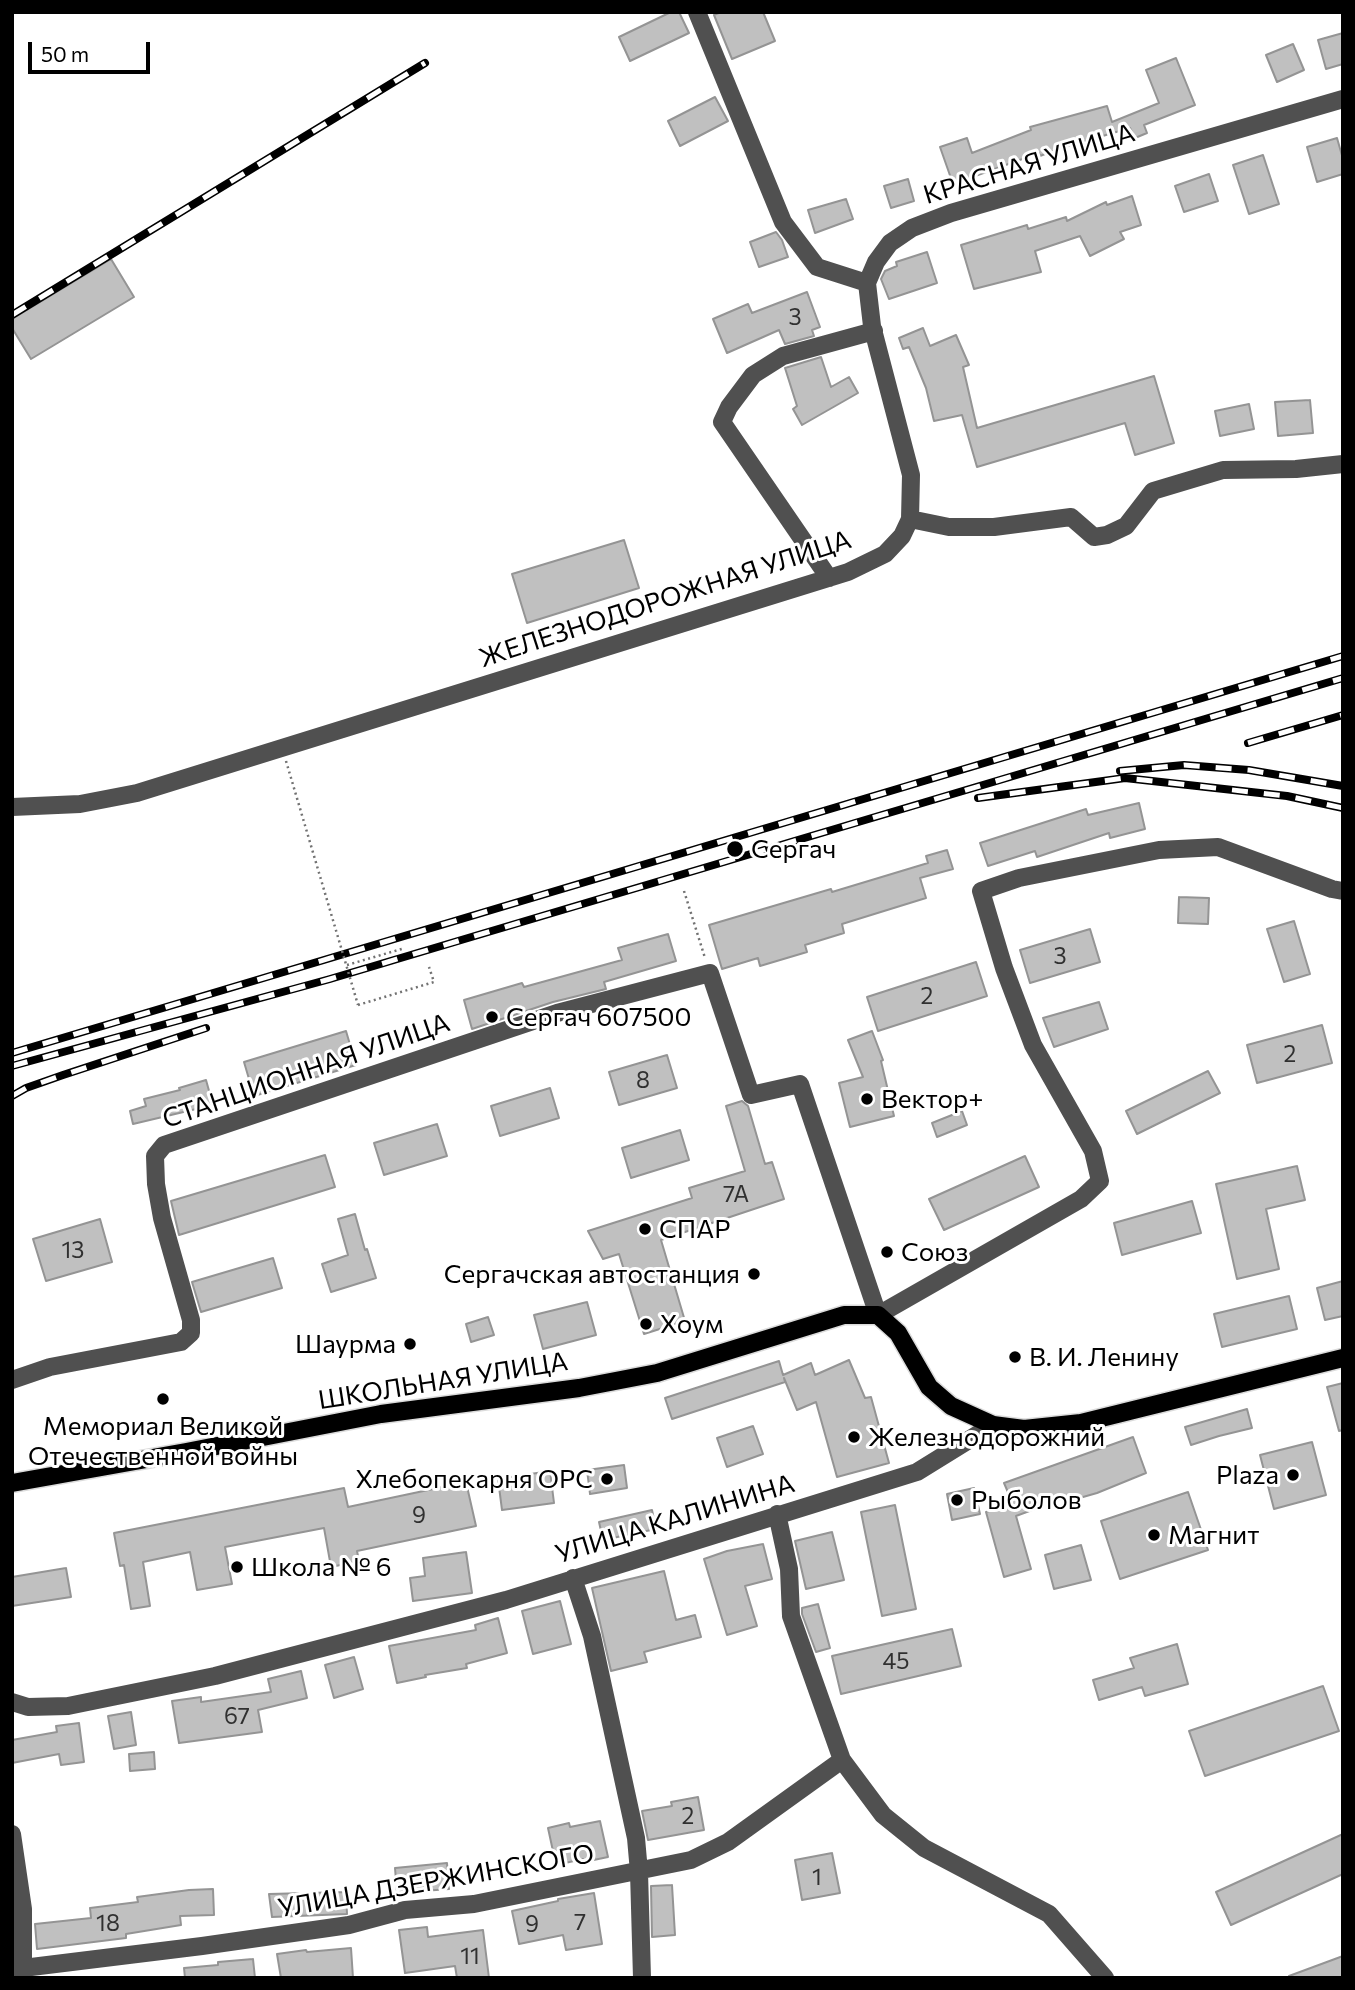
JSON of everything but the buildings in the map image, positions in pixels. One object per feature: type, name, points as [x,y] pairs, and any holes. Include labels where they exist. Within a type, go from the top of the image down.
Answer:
[{"type":"main road","name":"ШКОЛЬНАЯ УЛИЦА","points":[[12,1483],[381,1414],[579,1388],[657,1373],[844,1315],[877,1315]]},
{"type":"main road","points":[[877,1315],[898,1333],[929,1387],[951,1406],[993,1425],[1024,1429],[1081,1423],[1343,1358]]},
{"type":"street","points":[[697,12],[783,222],[817,267],[867,283],[874,331],[911,475],[910,519],[949,527],[994,527],[1071,517],[1094,537],[1107,535],[1126,526],[1153,491],[1223,470],[1296,469],[1343,464]]},
{"type":"street","name":"КРАСНАЯ УЛИЦА","points":[[867,283],[876,262],[890,243],[912,228],[941,216],[1343,99]]},
{"type":"street","points":[[829,578],[722,422],[729,407],[753,376],[783,356],[874,331]]},
{"type":"street","name":"ЖЕЛЕЗНОДОРОЖНАЯ УЛИЦА","points":[[12,807],[80,804],[137,793],[848,572],[885,554],[902,536],[910,519]]},
{"type":"street","points":[[710,973],[751,1095],[800,1084],[877,1315],[1081,1199],[1100,1181],[1093,1151],[1033,1045],[1004,968],[981,891],[1019,878],[1159,850],[1218,847],[1343,891]]},
{"type":"street","name":"СТАНЦИОННАЯ УЛИЦА","points":[[12,1380],[50,1367],[181,1342],[191,1333],[191,1320],[162,1218],[156,1184],[155,1156],[164,1144],[557,1013],[710,973]]},
{"type":"street","name":"УЛИЦА КАЛИНИНА","points":[[20,1704],[68,1706],[215,1676],[506,1600],[917,1472],[993,1425]]},
{"type":"street","points":[[778,1514],[789,1569],[791,1616],[842,1760],[883,1815],[924,1848],[1049,1914],[1105,1978]]},
{"type":"street","points":[[573,1578],[592,1636],[636,1838],[642,1978]]},
{"type":"street","points":[[12,1716],[20,1704]]},
{"type":"street","name":"УЛИЦА ДЗЕРЖИНСКОГО","points":[[18,1973],[349,1925],[405,1910],[474,1903],[691,1860],[728,1842],[842,1760]]},
{"type":"street","points":[[12,1835],[23,1909],[18,1973]]},
{"type":"path","points":[[286,761],[358,1005],[434,982],[429,967]]},
{"type":"path","points":[[684,891],[710,973]]},
{"type":"path","points":[[347,965],[405,948]]},
{"type":"railway","points":[[12,315],[425,63]]},
{"type":"railway","points":[[12,1053],[1343,656]]},
{"type":"railway","points":[[12,1066],[330,979],[1343,678]]},
{"type":"railway","points":[[1248,743],[1343,715]]},
{"type":"railway","points":[[1120,771],[1184,765],[1249,770],[1343,786]]},
{"type":"railway","points":[[978,798],[1125,778],[1287,796],[1343,808]]},
{"type":"railway","points":[[12,1096],[63,1075],[206,1028]]},
{"type":"place","name":"Сергач","points":[[735,849]]},
{"type":"place","name":"Сергач 607500","points":[[492,1017]]},
{"type":"place","name":"Вектор+","points":[[867,1099]]},
{"type":"place","name":"СПАР","points":[[645,1229]]},
{"type":"place","name":"Союз","points":[[887,1252]]},
{"type":"place","name":"Сергачская автостанция","points":[[754,1274]]},
{"type":"place","name":"Хоум","points":[[646,1324]]},
{"type":"place","name":"Шаурма","points":[[410,1344]]},
{"type":"place","name":"В. И. Ленину","points":[[1015,1357]]},
{"type":"place","name":"Мемориал Великой Отечественной войны","points":[[163,1399]]},
{"type":"place","name":"Железнодорожний","points":[[854,1437]]},
{"type":"place","name":"Plaza","points":[[1293,1475]]},
{"type":"place","name":"Хлебопекарня ОРС","points":[[607,1479]]},
{"type":"place","name":"Рыболов","points":[[957,1500]]},
{"type":"place","name":"Магнит","points":[[1154,1535]]},
{"type":"place","name":"Школа № 6","points":[[237,1567]]}]
